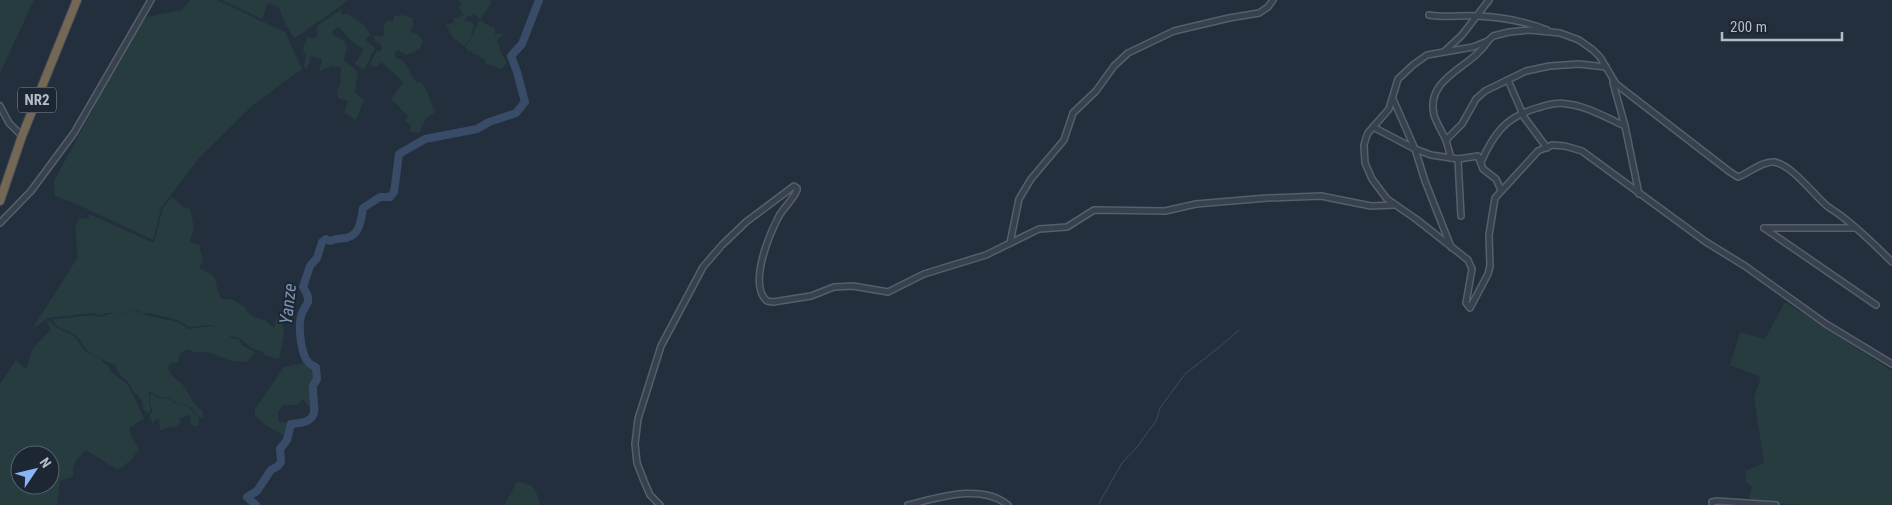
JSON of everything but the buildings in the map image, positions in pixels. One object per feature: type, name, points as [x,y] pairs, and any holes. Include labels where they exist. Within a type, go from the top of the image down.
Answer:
[{"type":"highway","name":"NR2","points":[[0,201],[22,136],[77,0]]},
{"type":"street","points":[[0,223],[31,191],[74,133],[151,0]]},
{"type":"street","points":[[1010,243],[1018,199],[1031,179],[1064,140],[1073,113],[1096,91],[1114,66],[1128,53],[1174,31],[1260,13],[1273,0]]},
{"type":"street","points":[[1445,51],[1462,34],[1488,0]]},
{"type":"street","points":[[1429,15],[1442,17],[1477,16],[1536,26],[1554,32]]},
{"type":"street","points":[[1451,158],[1446,140],[1434,115],[1435,93],[1440,84],[1483,49],[1493,36],[1530,30],[1560,33],[1579,40],[1600,57],[1613,80],[1639,194]]},
{"type":"street","points":[[1488,41],[1473,47],[1427,55],[1413,65],[1398,79],[1389,110],[1373,127],[1364,145],[1366,163],[1378,187],[1387,199],[1468,260],[1472,269],[1466,298],[1468,307],[1471,307],[1488,274],[1490,266],[1489,235],[1495,198],[1538,151],[1552,145],[1565,146],[1582,151],[1706,242],[1745,266],[1826,324],[1892,364]]},
{"type":"street","points":[[1446,140],[1462,124],[1476,99],[1485,91],[1508,80],[1526,72],[1550,66],[1579,64],[1606,67]]},
{"type":"street","points":[[1508,80],[1522,113],[1547,148]]},
{"type":"street","points":[[1613,80],[1686,140],[1734,175],[1739,176],[1764,163],[1779,164],[1892,262]]},
{"type":"street","points":[[1393,99],[1415,149],[1425,181],[1452,248]]},
{"type":"street","points":[[1482,162],[1496,134],[1506,122],[1522,113],[1554,103],[1570,104],[1625,126]]},
{"type":"street","points":[[0,106],[9,123],[22,136]]},
{"type":"street","points":[[1373,127],[1415,149],[1431,155],[1458,159],[1478,156],[1482,162],[1483,169],[1496,179],[1502,190]]},
{"type":"street","points":[[1458,159],[1462,216]]},
{"type":"street","points":[[660,505],[650,495],[644,482],[637,463],[635,444],[638,419],[661,346],[703,267],[746,222],[789,188],[796,186],[797,190],[780,216],[760,266],[758,285],[761,294],[767,301],[773,302],[811,296],[834,287],[853,286],[888,292],[924,274],[986,255],[1039,229],[1067,227],[1094,210],[1165,211],[1205,203],[1321,196],[1371,206],[1395,205]]},
{"type":"street","points":[[1855,228],[1764,228],[1876,305]]},
{"type":"street","points":[[908,505],[939,498],[977,493],[995,497],[1008,505]]},
{"type":"street","points":[[1712,505],[1712,502],[1717,501],[1776,505]]},
{"type":"green space","points":[[0,0],[34,0],[0,73]]},
{"type":"green space","points":[[190,0],[217,0],[285,32],[302,69],[253,105],[199,158],[161,208],[153,240],[55,196],[54,181],[142,18],[181,10]]},
{"type":"green space","points":[[222,0],[349,0],[295,38],[287,27],[278,7],[268,3],[262,19]]},
{"type":"green space","points":[[459,0],[490,0],[492,2],[480,19],[474,14],[471,17],[469,15],[465,19],[466,22],[470,21],[474,24],[471,37],[464,46],[453,38],[445,24],[454,23],[453,19],[462,15],[465,17],[458,7],[462,5]]},
{"type":"green space","points":[[341,10],[341,14],[344,15],[346,13],[366,28],[370,35],[365,40],[375,48],[364,70],[355,64],[364,49],[354,43],[338,27],[333,30],[332,34],[344,41],[347,46],[344,61],[358,72],[355,93],[364,100],[356,120],[344,113],[348,101],[338,98],[337,88],[340,86],[341,68],[332,66],[319,72],[322,59],[311,56],[307,69],[304,67],[306,54],[303,52],[304,44],[308,37],[312,39],[317,37],[318,32],[316,30],[318,25]]},
{"type":"green space","points":[[402,15],[413,18],[413,27],[410,32],[416,33],[423,40],[420,49],[407,55],[398,50],[395,53],[395,58],[403,60],[416,82],[421,82],[427,91],[434,110],[437,111],[426,118],[419,133],[410,131],[411,125],[405,121],[408,116],[391,99],[403,83],[381,62],[376,67],[370,64],[376,52],[382,48],[379,43],[377,44],[373,35],[383,37],[384,25],[387,20],[393,21],[394,16]]},
{"type":"green space","points":[[480,19],[487,25],[494,27],[495,34],[504,34],[497,40],[502,55],[507,62],[502,69],[486,64],[485,60],[473,54],[472,51],[469,52],[465,47]]},
{"type":"green space","points":[[172,197],[183,207],[190,209],[194,227],[190,242],[199,245],[203,261],[199,268],[215,278],[217,289],[222,299],[231,299],[245,307],[247,312],[256,318],[265,320],[274,328],[276,319],[282,316],[284,336],[279,359],[266,356],[262,351],[253,348],[239,338],[228,335],[238,339],[243,346],[255,352],[247,362],[231,361],[208,352],[194,352],[189,349],[180,353],[178,362],[171,363],[168,367],[169,370],[183,385],[202,411],[203,417],[200,418],[190,406],[181,405],[171,398],[160,397],[149,391],[149,405],[151,409],[149,413],[143,409],[143,403],[137,394],[134,393],[129,383],[119,374],[115,365],[89,352],[77,336],[59,327],[54,323],[53,319],[84,316],[102,317],[118,313],[102,315],[95,313],[81,314],[48,318],[32,329],[78,257],[75,228],[79,218],[89,219],[89,214],[154,243],[163,208]],"holes":[[[139,310],[143,314],[149,313],[178,320],[189,327],[211,325],[216,328],[211,326],[188,329],[178,322],[144,315],[138,311],[129,312]]]},
{"type":"green space","points":[[1785,302],[1892,371],[1892,505],[1800,505],[1748,502],[1752,487],[1746,482],[1745,471],[1764,463],[1754,397],[1761,377],[1730,365],[1740,332],[1765,339]]},
{"type":"green space","points":[[50,321],[57,328],[74,336],[84,350],[108,365],[111,372],[128,385],[144,418],[129,428],[132,438],[139,449],[132,459],[118,470],[86,450],[74,465],[74,476],[60,481],[60,445],[10,445],[10,495],[58,495],[57,505],[0,505],[0,384],[16,360],[26,369],[33,348],[51,329],[46,322]]},
{"type":"green space","points":[[303,363],[313,368],[314,379],[309,385],[312,397],[312,411],[303,399],[297,405],[284,405],[278,411],[278,421],[289,423],[286,437],[264,424],[255,415],[255,409],[284,367]]},
{"type":"green space","points":[[150,393],[159,398],[171,399],[174,403],[189,407],[199,418],[198,426],[190,425],[191,417],[189,415],[179,419],[181,422],[174,428],[171,426],[160,430],[159,420],[157,419],[152,424],[152,420],[149,418],[153,409],[150,405]]},
{"type":"green space","points":[[517,482],[522,482],[533,488],[540,505],[504,505]]},
{"type":"waterway","name":"Yanze","points":[[256,505],[247,497],[257,491],[271,470],[281,462],[280,449],[287,440],[291,424],[308,420],[314,412],[313,386],[317,379],[316,367],[309,363],[304,354],[300,321],[308,300],[303,287],[310,266],[317,258],[322,242],[326,239],[330,241],[351,236],[359,226],[363,208],[380,197],[390,197],[394,192],[399,154],[425,139],[477,129],[489,122],[516,113],[525,102],[511,56],[522,44],[539,0]]},
{"type":"waterway","points":[[1098,505],[1122,463],[1137,447],[1156,421],[1160,408],[1185,374],[1239,330]]}]
